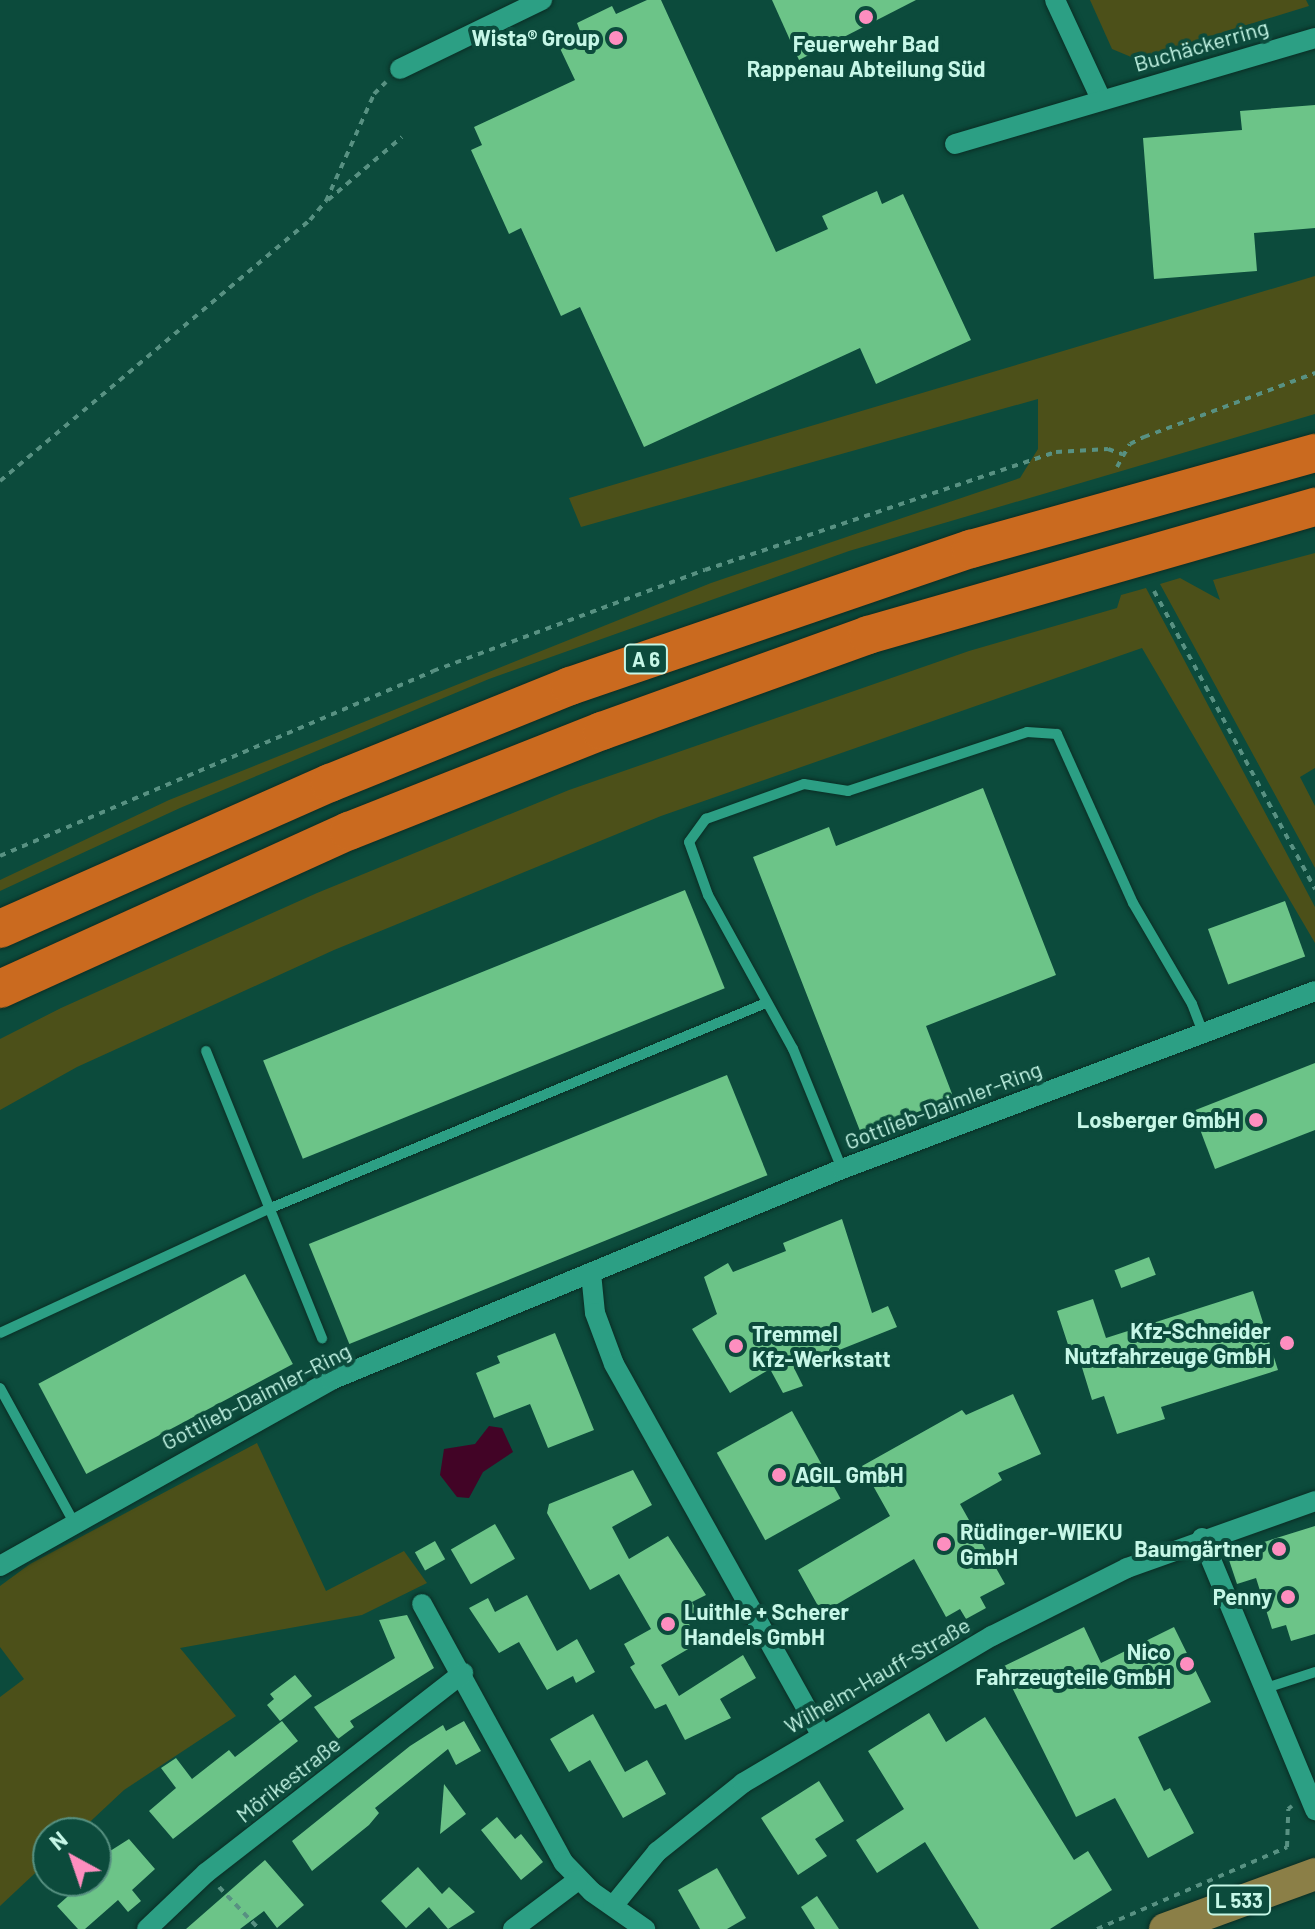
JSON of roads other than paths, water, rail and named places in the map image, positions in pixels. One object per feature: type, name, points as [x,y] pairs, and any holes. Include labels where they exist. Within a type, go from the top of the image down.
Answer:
[{"type":"highway","name":"A 6","points":[[0,929],[330,783],[570,686],[971,549],[1315,453]]},
{"type":"highway","name":"A 6","points":[[0,989],[349,831],[602,731],[868,635],[1315,507]]},
{"type":"main road","name":"L 533","points":[[1165,1929],[1315,1874]]},
{"type":"street","points":[[400,69],[542,0]]},
{"type":"street","points":[[1055,0],[1101,99]]},
{"type":"street","name":"Buchäckerring","points":[[955,144],[1315,38]]},
{"type":"street","name":"Gottlieb-Daimler-Ring","points":[[0,1566],[73,1521],[331,1380],[842,1169],[1315,991]]},
{"type":"street","points":[[591,1273],[595,1313],[614,1364],[821,1735]]},
{"type":"street","name":"Wilhelm-Hauff-Straße","points":[[613,1906],[680,1831],[743,1783],[992,1636],[1127,1568],[1202,1538],[1315,1501]]},
{"type":"street","points":[[1202,1538],[1313,1802]]},
{"type":"street","points":[[422,1604],[463,1673],[564,1863],[578,1880],[643,1928]]},
{"type":"street","name":"Mörikestraße","points":[[147,1929],[206,1873],[463,1673]]},
{"type":"street","points":[[513,1929],[578,1880]]},
{"type":"lane","points":[[842,1169],[793,1049],[708,895],[689,842],[706,819],[804,784],[848,791],[1027,732],[1057,734],[1133,903],[1192,1004],[1203,1033]]},
{"type":"lane","points":[[0,1333],[266,1210],[766,1003]]},
{"type":"lane","points":[[206,1051],[266,1210],[322,1338]]},
{"type":"lane","points":[[0,1388],[73,1521]]},
{"type":"lane","points":[[1263,1689],[1315,1672]]},
{"type":"place","name":"Feuerwehr Bad Rappenau Abteilung Süd","points":[[866,17]]},
{"type":"place","name":"Wista® Group","points":[[616,38]]},
{"type":"place","name":"Losberger GmbH","points":[[1256,1120]]},
{"type":"place","name":"Kfz-Schneider Nutzfahrzeuge GmbH","points":[[1287,1343]]},
{"type":"place","name":"Tremmel Kfz-Werkstatt","points":[[736,1346]]},
{"type":"place","name":"AGIL GmbH","points":[[779,1475]]},
{"type":"place","name":"Rüdinger-WIEKU GmbH","points":[[944,1544]]},
{"type":"place","name":"Baumgärtner","points":[[1279,1549]]},
{"type":"place","name":"Penny","points":[[1288,1597]]},
{"type":"place","name":"Luithle + Scherer Handels GmbH","points":[[668,1624]]},
{"type":"place","name":"Nico Fahrzeugteile GmbH","points":[[1187,1664]]}]
